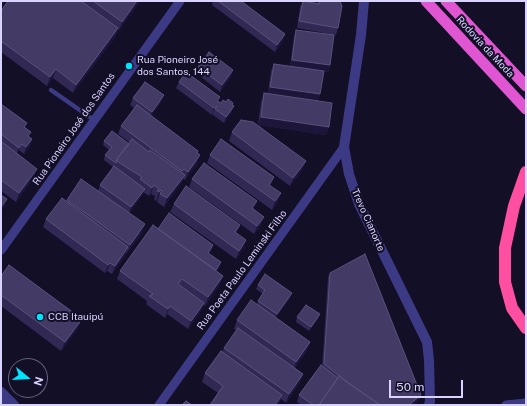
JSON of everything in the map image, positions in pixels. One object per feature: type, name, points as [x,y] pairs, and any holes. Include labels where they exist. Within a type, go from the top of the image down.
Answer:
[{"type":"highway","name":"Rodovia da Moda","points":[[426,1],[526,110]]},
{"type":"highway","name":"Rodovia da Moda","points":[[446,1],[526,86]]},
{"type":"highway","points":[[526,172],[514,206],[506,241],[505,276],[505,282],[512,308],[526,328]]},
{"type":"street","name":"Rua Pioneiro José dos Santos","points":[[1,250],[180,1]]},
{"type":"street","name":"Trevo Cianorte","points":[[364,1],[361,35],[344,148],[349,174],[359,204],[426,342],[429,360],[430,405]]},
{"type":"street","name":"Rua Poeta Paulo Leminski Filho","points":[[159,405],[344,148]]},
{"type":"street","points":[[506,405],[526,403]]},
{"type":"lane","points":[[51,90],[95,120]]},
{"type":"building","points":[[8,1],[81,1],[118,28],[76,85],[56,69],[50,77],[1,41],[1,11]]},
{"type":"building","points":[[93,1],[137,1],[122,22]]},
{"type":"building","points":[[218,1],[241,1],[285,34],[277,45]]},
{"type":"building","points":[[303,1],[319,4],[319,1],[340,1],[342,6],[338,28],[299,21]]},
{"type":"building","points":[[296,30],[334,35],[330,65],[292,60]]},
{"type":"building","points":[[209,52],[233,70],[222,85],[198,67]]},
{"type":"building","points":[[274,64],[324,71],[320,94],[270,87]]},
{"type":"building","points":[[186,72],[220,97],[217,101],[221,103],[223,100],[226,102],[228,99],[233,103],[232,105],[234,106],[226,117],[215,109],[217,106],[214,108],[179,82]]},
{"type":"building","points":[[145,82],[164,95],[152,112],[133,98]]},
{"type":"building","points":[[264,93],[332,103],[329,127],[261,117]]},
{"type":"building","points":[[1,104],[27,123],[24,127],[31,132],[28,136],[32,139],[26,147],[22,144],[19,148],[1,134]]},
{"type":"building","points":[[137,105],[198,151],[197,153],[200,155],[188,172],[184,169],[182,171],[121,126]]},
{"type":"building","points":[[241,120],[253,122],[306,161],[293,178],[232,132]]},
{"type":"building","points":[[112,131],[129,144],[117,159],[116,163],[105,155],[112,147],[104,141]]},
{"type":"building","points":[[132,139],[149,152],[150,150],[185,175],[167,198],[160,194],[162,191],[161,190],[159,192],[157,191],[159,189],[154,185],[152,188],[140,179],[142,177],[118,162],[117,159]]},
{"type":"building","points":[[221,139],[274,177],[269,185],[281,193],[275,201],[210,155]]},
{"type":"building","points":[[1,141],[37,169],[19,193],[1,180]]},
{"type":"building","points":[[204,163],[257,201],[252,208],[264,217],[257,226],[192,179]]},
{"type":"building","points":[[114,166],[145,189],[131,207],[100,185]]},
{"type":"building","points":[[81,179],[145,224],[130,245],[67,200]]},
{"type":"building","points":[[186,186],[240,225],[235,232],[246,240],[239,251],[174,204]]},
{"type":"building","points":[[1,195],[7,199],[1,207]]},
{"type":"building","points":[[62,198],[128,247],[115,266],[110,263],[108,265],[46,219]]},
{"type":"building","points":[[169,213],[213,245],[208,253],[221,262],[216,270],[158,229]]},
{"type":"building","points":[[153,225],[223,276],[208,297],[182,279],[178,284],[204,303],[191,321],[170,306],[168,309],[149,296],[153,294],[120,271]]},
{"type":"building","points":[[365,254],[421,395],[409,405],[380,405],[324,364],[330,273]]},
{"type":"building","name":"CCB Itauipú","points":[[9,265],[82,319],[65,342],[1,295],[1,276]]},
{"type":"building","points":[[265,274],[292,293],[277,314],[258,301],[265,290],[258,285]]},
{"type":"building","points":[[251,300],[310,342],[296,362],[237,320]]},
{"type":"building","points":[[306,305],[320,314],[311,327],[297,317]]},
{"type":"building","points":[[238,328],[303,374],[289,394],[224,348]]},
{"type":"building","points":[[221,351],[282,395],[275,405],[210,405],[223,386],[205,373]]},
{"type":"building","points":[[321,365],[338,378],[319,405],[313,405],[299,395]]},
{"type":"building","points":[[339,376],[380,405],[319,405]]},
{"type":"building","points":[[186,401],[192,405],[182,405]]},
{"type":"place","name":"Rua Pioneiro José dos Santos, 144","points":[[129,66]]},
{"type":"place","name":"CCB Itauipú","points":[[40,317]]}]
